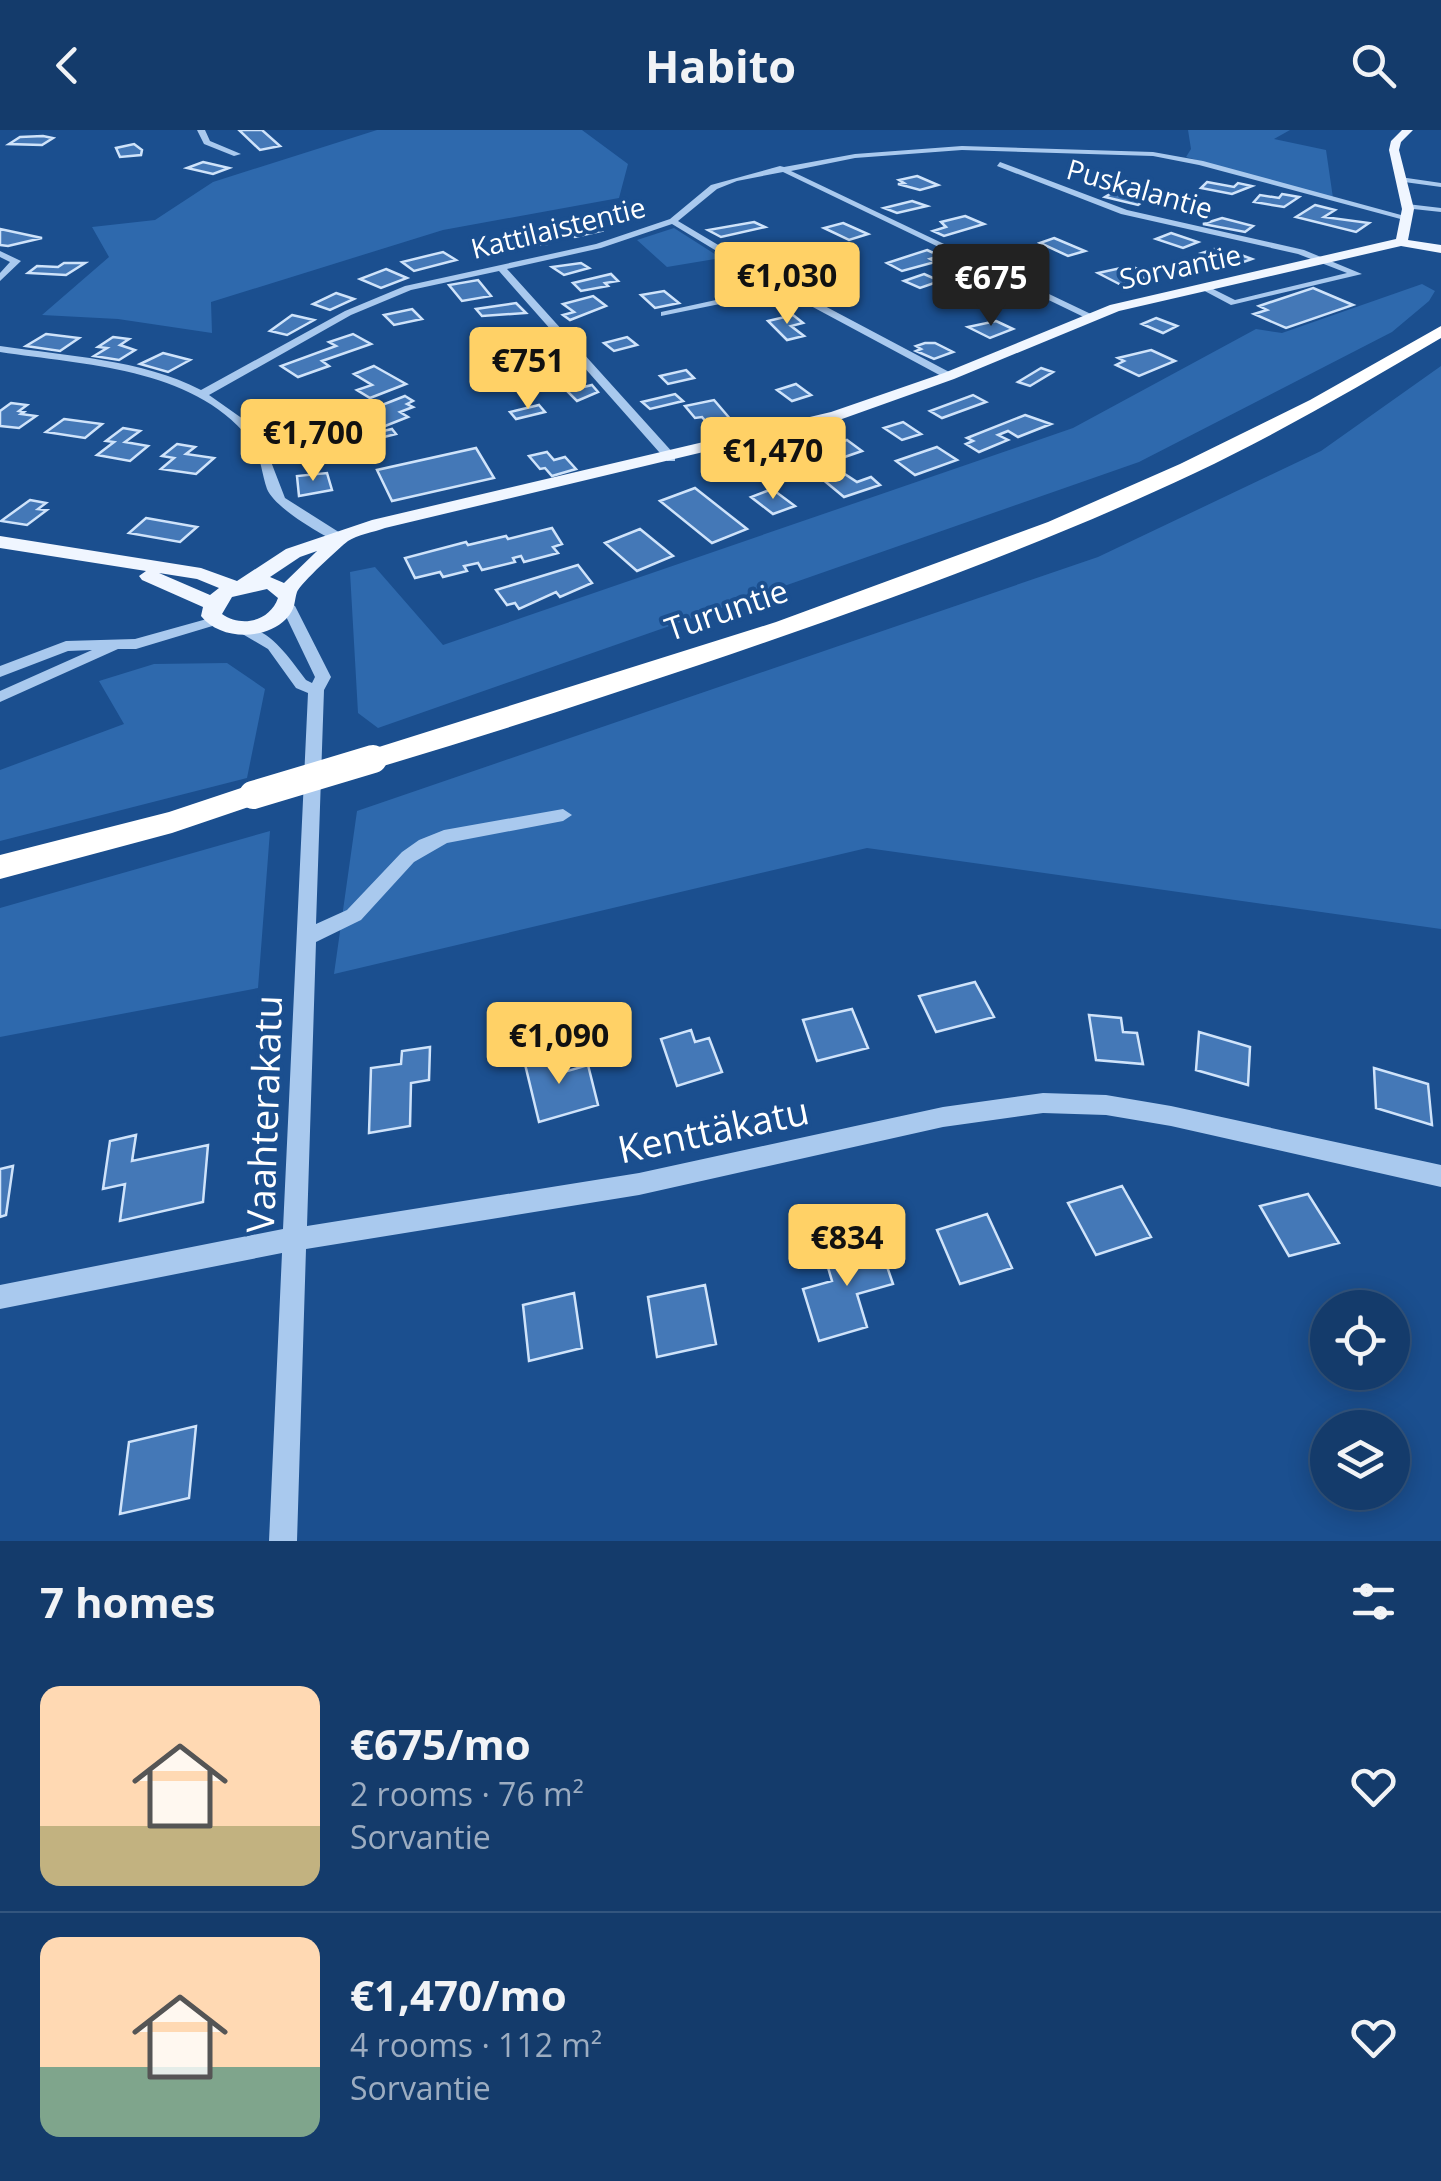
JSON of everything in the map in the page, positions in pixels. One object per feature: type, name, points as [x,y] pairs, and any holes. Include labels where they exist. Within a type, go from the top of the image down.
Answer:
[{"type":"highway","name":"Turuntie","points":[[0,867],[172,822],[373,760],[736,644],[973,560],[1146,486],[1266,428],[1388,365],[1441,331]]},
{"type":"main road","points":[[1408,130],[1394,146],[1408,212],[1401,242],[1441,253]]},
{"type":"main road","name":"Sorvantie","points":[[213,612],[241,586],[293,553],[379,524],[836,416],[949,376],[1090,317],[1401,242]]},
{"type":"main road","name":"Sorvantie","points":[[241,628],[264,624],[340,540]]},
{"type":"main road","points":[[0,542],[201,574],[241,586],[272,583],[288,599]]},
{"type":"main road","points":[[63,554],[155,578],[241,628]]},
{"type":"street","points":[[201,130],[206,142],[237,154]]},
{"type":"street","name":"Kattilaistentie","points":[[202,394],[379,299],[441,278],[598,246],[673,221],[714,187],[780,168],[904,150],[1128,152],[1200,163],[1328,200],[1408,212],[1441,210]]},
{"type":"street","name":"Puskalantie","points":[[1000,164],[1124,212],[1328,262]]},
{"type":"street","points":[[780,168],[1090,317]]},
{"type":"street","points":[[1400,179],[1441,185]]},
{"type":"street","points":[[673,221],[784,288],[949,376]]},
{"type":"street","points":[[0,254],[16,261],[0,278]]},
{"type":"street","points":[[1204,288],[1234,303],[1357,274],[1328,262]]},
{"type":"street","points":[[500,266],[671,458]]},
{"type":"street","points":[[664,314],[784,288]]},
{"type":"street","points":[[0,349],[108,367],[202,394],[238,420],[263,450],[274,494],[280,501],[340,540]]},
{"type":"street","name":"Vaahterakatu","points":[[283,1541],[316,690],[323,677],[288,599]]},
{"type":"street","points":[[0,672],[66,646],[113,646],[162,638],[213,612]]},
{"type":"street","points":[[241,628],[273,646],[301,684],[316,690]]},
{"type":"street","points":[[0,696],[113,646]]},
{"type":"street","points":[[308,937],[354,915],[408,857],[425,845],[444,837],[563,815]]},
{"type":"street","name":"Kenttäkatu","points":[[0,1297],[295,1239],[460,1216],[639,1184],[943,1117],[1042,1102],[1106,1105],[1171,1116],[1441,1176]]},
{"type":"shaded area","points":[[377,130],[582,130],[628,164],[619,198],[443,230],[211,302],[212,333],[118,319],[42,315],[109,257],[92,227],[155,220],[213,182]]},
{"type":"shaded area","points":[[1188,130],[1290,130],[1274,139],[1326,150],[1333,198],[1186,157],[1191,149]]},
{"type":"shaded area","points":[[674,228],[721,258],[667,267],[637,240]]},
{"type":"shaded area","points":[[1422,284],[1435,291],[1429,301],[1392,332],[1139,462],[378,728],[358,713],[350,572],[375,567],[443,645],[1073,428],[1256,329],[1282,333]]},
{"type":"shaded area","points":[[1441,366],[1441,929],[867,848],[334,974],[357,811],[1098,557],[1321,451]]},
{"type":"shaded area","points":[[227,663],[265,689],[247,778],[0,841],[0,770],[124,724],[99,681],[154,664]]},
{"type":"shaded area","points":[[270,831],[258,988],[0,1037],[0,908]]},
{"type":"building","points":[[239,130],[262,130],[280,146],[260,150]]},
{"type":"building","points":[[20,137],[53,138],[42,145],[9,144]]},
{"type":"building","points":[[134,144],[142,150],[141,155],[120,157],[116,148]]},
{"type":"building","points":[[203,162],[229,168],[213,174],[187,168]]},
{"type":"building","points":[[917,176],[938,185],[920,190],[898,184],[904,183],[899,180]]},
{"type":"building","points":[[1207,182],[1252,186],[1232,194],[1201,188]]},
{"type":"building","points":[[1115,191],[1148,198],[1138,205],[1105,197]]},
{"type":"building","points":[[1282,194],[1299,197],[1284,207],[1254,202],[1260,195],[1279,198]]},
{"type":"building","points":[[912,201],[927,206],[897,213],[884,208]]},
{"type":"building","points":[[1315,205],[1335,210],[1324,217],[1369,223],[1356,232],[1296,217]]},
{"type":"building","points":[[965,216],[984,224],[944,236],[933,231],[946,227],[941,222]]},
{"type":"building","points":[[1222,218],[1253,226],[1245,232],[1203,224]]},
{"type":"building","points":[[569,221],[576,225],[586,222],[601,231],[575,237],[558,224]]},
{"type":"building","points":[[754,222],[765,227],[721,237],[708,230]]},
{"type":"building","points":[[843,223],[868,234],[849,240],[824,228]]},
{"type":"building","points":[[0,229],[42,238],[0,245]]},
{"type":"building","points":[[1171,233],[1198,242],[1183,248],[1156,239]]},
{"type":"building","points":[[535,237],[545,244],[517,247],[506,238]]},
{"type":"building","points":[[1054,238],[1085,251],[1068,256],[1040,243]]},
{"type":"building","points":[[1214,249],[1252,259],[1238,264],[1202,253]]},
{"type":"building","points":[[927,250],[940,256],[930,259],[935,262],[902,271],[887,263]]},
{"type":"building","points":[[986,250],[1018,261],[1003,266],[977,253]]},
{"type":"building","points":[[443,252],[456,260],[414,271],[402,262]]},
{"type":"building","points":[[64,263],[85,263],[66,275],[28,273],[37,266],[58,267]]},
{"type":"building","points":[[581,263],[589,268],[564,275],[552,267]]},
{"type":"building","points":[[1130,266],[1154,275],[1127,283],[1133,286],[1127,288],[1098,273]]},
{"type":"building","points":[[386,269],[407,278],[381,288],[360,279]]},
{"type":"building","points":[[611,274],[618,281],[605,283],[608,286],[581,291],[573,283]]},
{"type":"building","points":[[924,274],[940,281],[920,288],[904,281]]},
{"type":"building","points":[[478,280],[491,296],[462,301],[449,285]]},
{"type":"building","points":[[1313,288],[1353,305],[1286,328],[1254,314],[1267,310],[1259,306]]},
{"type":"building","points":[[664,291],[679,303],[655,308],[641,295]]},
{"type":"building","points":[[336,293],[354,299],[330,310],[313,304]]},
{"type":"building","points":[[593,296],[606,306],[570,320],[563,315],[574,312],[563,304]]},
{"type":"building","points":[[516,303],[526,313],[482,316],[476,309]]},
{"type":"building","points":[[412,309],[422,319],[394,325],[384,315]]},
{"type":"building","points":[[292,315],[314,320],[287,335],[270,331]]},
{"type":"building","points":[[793,315],[803,323],[791,326],[804,336],[787,340],[768,321]]},
{"type":"building","points":[[1156,318],[1177,326],[1163,333],[1142,324]]},
{"type":"building","points":[[996,321],[1013,329],[990,338],[968,327]]},
{"type":"building","points":[[46,334],[79,338],[60,351],[26,346]]},
{"type":"building","points":[[353,334],[371,344],[322,361],[329,366],[298,377],[281,366],[336,346],[329,342]]},
{"type":"building","points":[[113,337],[129,339],[120,345],[135,350],[119,360],[94,356],[107,348],[98,347]]},
{"type":"building","points":[[627,337],[637,345],[614,351],[604,343]]},
{"type":"building","points":[[935,343],[953,352],[934,359],[916,351],[921,349],[916,346]]},
{"type":"building","points":[[1151,350],[1175,361],[1139,376],[1116,365],[1124,361],[1118,358]]},
{"type":"building","points":[[163,353],[190,360],[168,372],[140,364]]},
{"type":"building","points":[[558,354],[568,364],[546,369],[536,359]]},
{"type":"building","points":[[374,366],[406,384],[370,398],[357,390],[372,385],[354,374]]},
{"type":"building","points":[[1041,368],[1053,372],[1030,386],[1018,382]]},
{"type":"building","points":[[686,370],[694,378],[668,384],[660,376]]},
{"type":"building","points":[[796,384],[811,395],[792,401],[777,390]]},
{"type":"building","points":[[592,385],[598,392],[577,401],[567,391]]},
{"type":"building","points":[[675,394],[683,401],[650,409],[642,402]]},
{"type":"building","points":[[973,395],[986,402],[942,418],[930,411]]},
{"type":"building","points":[[405,396],[413,401],[407,404],[413,407],[400,412],[408,417],[380,428],[359,414]]},
{"type":"building","points":[[714,400],[736,426],[713,430],[685,406]]},
{"type":"building","points":[[11,403],[27,405],[19,411],[24,412],[21,414],[36,416],[19,428],[0,426],[0,411]]},
{"type":"building","points":[[539,405],[545,412],[516,419],[510,412]]},
{"type":"building","points":[[1025,415],[1051,424],[1018,437],[1008,431],[998,435],[1008,440],[979,452],[966,444],[973,441],[967,438]]},
{"type":"building","points":[[64,419],[102,424],[85,438],[46,432]]},
{"type":"building","points":[[903,422],[921,434],[902,440],[884,428]]},
{"type":"building","points":[[123,428],[140,431],[125,442],[148,446],[130,461],[97,455],[114,442],[106,441]]},
{"type":"building","points":[[392,429],[396,434],[360,443],[357,437]]},
{"type":"building","points":[[847,440],[862,451],[830,462],[815,451]]},
{"type":"building","points":[[177,444],[195,447],[186,454],[214,458],[196,474],[161,469],[174,458],[162,456]]},
{"type":"building","points":[[937,447],[957,460],[915,475],[896,461]]},
{"type":"building","points":[[476,448],[494,478],[392,501],[377,470]]},
{"type":"building","points":[[547,452],[554,460],[565,457],[576,469],[552,476],[529,456]]},
{"type":"building","points":[[828,463],[857,482],[871,477],[880,485],[844,497],[809,468]]},
{"type":"building","points":[[327,473],[332,490],[299,496],[297,476]]},
{"type":"building","points":[[695,488],[747,529],[712,543],[660,501]]},
{"type":"building","points":[[772,489],[795,506],[773,514],[751,497]]},
{"type":"building","points":[[30,500],[46,503],[38,509],[47,510],[27,525],[1,521]]},
{"type":"building","points":[[146,518],[197,527],[180,542],[129,533]]},
{"type":"building","points":[[552,528],[562,544],[553,547],[558,553],[524,562],[521,556],[513,558],[515,562],[482,570],[478,563],[464,566],[467,571],[443,577],[440,572],[415,578],[405,558],[466,542],[468,545],[506,536],[508,539]]},
{"type":"building","points":[[640,529],[673,556],[637,571],[605,543]]},
{"type":"building","points":[[578,565],[592,583],[560,597],[556,592],[519,609],[515,603],[507,605],[496,590]]},
{"type":"building","points":[[975,982],[994,1017],[936,1032],[919,996]]},
{"type":"building","points":[[852,1009],[868,1048],[817,1061],[803,1020]]},
{"type":"building","points":[[1089,1015],[1121,1018],[1123,1032],[1137,1033],[1143,1064],[1096,1060]]},
{"type":"building","points":[[691,1030],[695,1042],[709,1038],[722,1072],[677,1086],[661,1039]]},
{"type":"building","points":[[1199,1032],[1250,1047],[1248,1085],[1196,1070]]},
{"type":"building","points":[[430,1047],[429,1080],[411,1083],[410,1126],[369,1133],[371,1068],[401,1064],[402,1051]]},
{"type":"building","points":[[558,1050],[564,1072],[588,1065],[598,1105],[539,1122],[524,1060]]},
{"type":"building","points":[[1374,1068],[1428,1084],[1432,1125],[1376,1108]]},
{"type":"building","points":[[136,1135],[132,1161],[208,1145],[203,1202],[120,1221],[125,1184],[103,1189],[110,1141]]},
{"type":"building","points":[[13,1166],[6,1215],[0,1217],[0,1169]]},
{"type":"building","points":[[1122,1186],[1151,1237],[1096,1255],[1068,1203]]},
{"type":"building","points":[[1308,1194],[1339,1243],[1289,1256],[1260,1206]]},
{"type":"building","points":[[987,1214],[1012,1268],[960,1284],[937,1230]]},
{"type":"building","points":[[878,1240],[893,1284],[857,1294],[867,1327],[819,1341],[803,1289],[832,1281],[824,1254]]},
{"type":"building","points":[[705,1285],[716,1344],[657,1357],[648,1297]]},
{"type":"building","points":[[574,1293],[582,1348],[529,1361],[523,1305]]},
{"type":"building","points":[[196,1426],[189,1498],[120,1514],[129,1442]]}]
